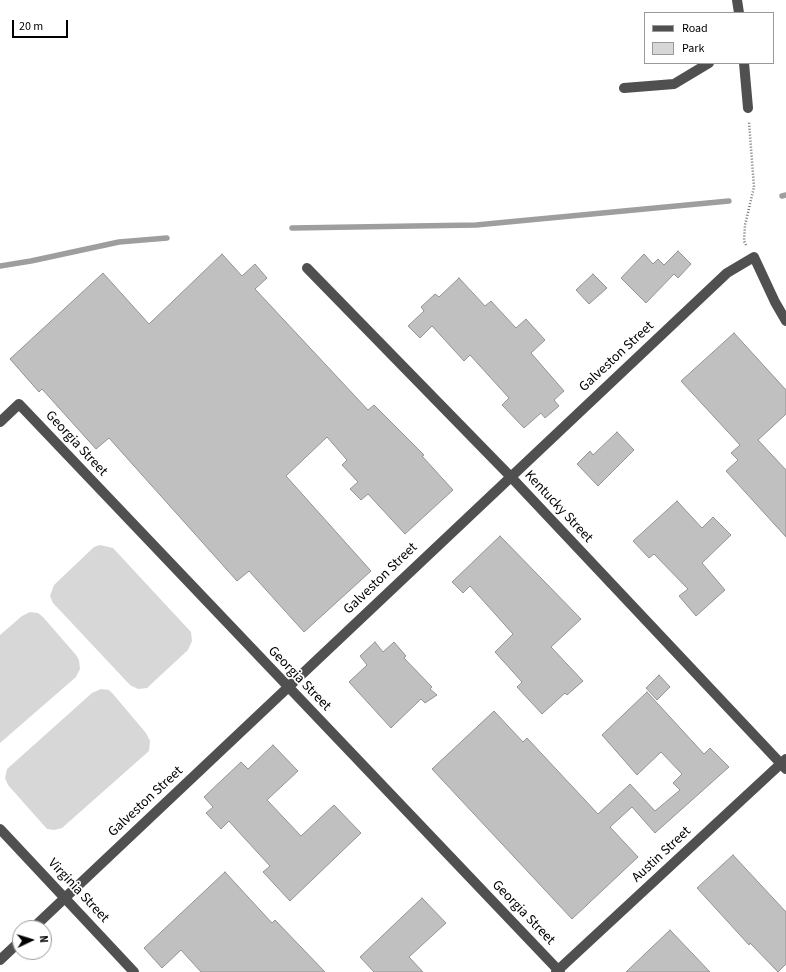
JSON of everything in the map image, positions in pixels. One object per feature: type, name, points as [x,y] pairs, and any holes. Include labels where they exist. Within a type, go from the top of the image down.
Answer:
[{"type":"street","points":[[738,0],[739,12]]},
{"type":"street","points":[[624,88],[674,84],[707,64]]},
{"type":"street","points":[[744,64],[748,108]]},
{"type":"street","points":[[754,257],[775,302],[786,321]]},
{"type":"street","name":"Galveston Street","points":[[42,920],[510,476],[727,273],[754,257]]},
{"type":"street","name":"Kentucky Street","points":[[307,268],[510,476],[784,764]]},
{"type":"street","name":"Georgia Street","points":[[0,422],[19,404],[287,688],[558,971]]},
{"type":"street","name":"Austin Street","points":[[558,971],[784,764]]},
{"type":"street","name":"Virginia Street","points":[[0,830],[134,972]]},
{"type":"street","points":[[0,960],[12,949]]},
{"type":"path","points":[[748,108],[754,187],[745,225],[744,241],[754,257]]},
{"type":"green space","points":[[100,545],[113,548],[191,632],[192,641],[188,650],[147,688],[138,689],[130,685],[53,603],[50,596],[54,585],[94,547]]},
{"type":"green space","points":[[30,612],[38,613],[43,617],[76,655],[79,660],[80,669],[76,677],[0,743],[0,635],[22,616]]},
{"type":"green space","points":[[101,689],[109,690],[146,733],[150,741],[149,751],[62,828],[54,830],[47,829],[8,785],[5,778],[7,769],[92,693]]},
{"type":"building","points":[[678,251],[691,264],[678,278],[674,274],[646,303],[621,278],[644,254],[653,264],[658,259],[664,265]]},
{"type":"building","points":[[222,254],[242,276],[255,264],[267,278],[255,289],[368,410],[374,405],[424,455],[422,456],[453,490],[405,534],[368,494],[361,500],[350,489],[358,482],[342,465],[347,460],[327,437],[286,476],[371,571],[304,632],[249,571],[237,581],[109,438],[96,449],[42,389],[39,392],[10,359],[103,273],[149,324]]},
{"type":"building","points":[[593,274],[607,288],[589,304],[576,290]]},
{"type":"building","points":[[459,278],[485,306],[491,301],[516,328],[526,319],[545,340],[531,353],[564,391],[554,400],[559,406],[545,418],[541,413],[524,428],[502,405],[509,398],[470,355],[464,361],[432,326],[420,338],[408,326],[424,311],[421,307],[435,294],[439,297]]},
{"type":"building","points":[[734,333],[786,390],[786,414],[758,440],[786,470],[786,537],[726,471],[738,460],[731,453],[740,445],[681,381]]},
{"type":"building","points":[[617,432],[634,450],[598,486],[577,464],[590,451],[593,455]]},
{"type":"building","points":[[677,501],[702,528],[713,517],[731,535],[702,563],[725,590],[696,616],[679,596],[688,589],[654,554],[649,558],[633,541]]},
{"type":"building","points":[[500,536],[581,619],[551,647],[583,681],[567,695],[565,693],[542,714],[517,687],[522,682],[495,652],[513,634],[470,586],[463,593],[452,582]]},
{"type":"building","points":[[375,642],[383,652],[394,642],[406,656],[404,658],[432,687],[430,689],[437,695],[425,703],[421,699],[391,728],[349,682],[367,665],[360,656]]},
{"type":"building","points":[[659,675],[670,687],[657,700],[646,688]]},
{"type":"building","points":[[647,692],[704,754],[710,748],[729,767],[655,833],[632,807],[610,827],[638,857],[572,919],[432,769],[494,711],[523,742],[527,738],[598,814],[630,784],[655,811],[680,790],[673,783],[682,774],[661,752],[637,775],[602,735]]},
{"type":"building","points":[[273,745],[298,771],[267,800],[301,836],[334,805],[361,833],[290,901],[263,872],[270,866],[229,821],[221,829],[206,813],[213,807],[204,797],[241,762],[248,769]]},
{"type":"building","points":[[733,855],[786,912],[786,964],[778,972],[750,943],[749,945],[697,888]]},
{"type":"building","points":[[225,872],[272,923],[275,920],[325,972],[201,972],[181,950],[162,968],[144,948]]},
{"type":"building","points":[[422,898],[446,923],[409,957],[423,972],[374,972],[360,957]]},
{"type":"building","points":[[670,930],[710,972],[626,972]]},
{"type":"waterway","points":[[782,196],[786,195]]},
{"type":"waterway","points":[[292,228],[476,225],[729,201]]},
{"type":"waterway","points":[[0,266],[31,261],[119,242],[167,238]]}]
